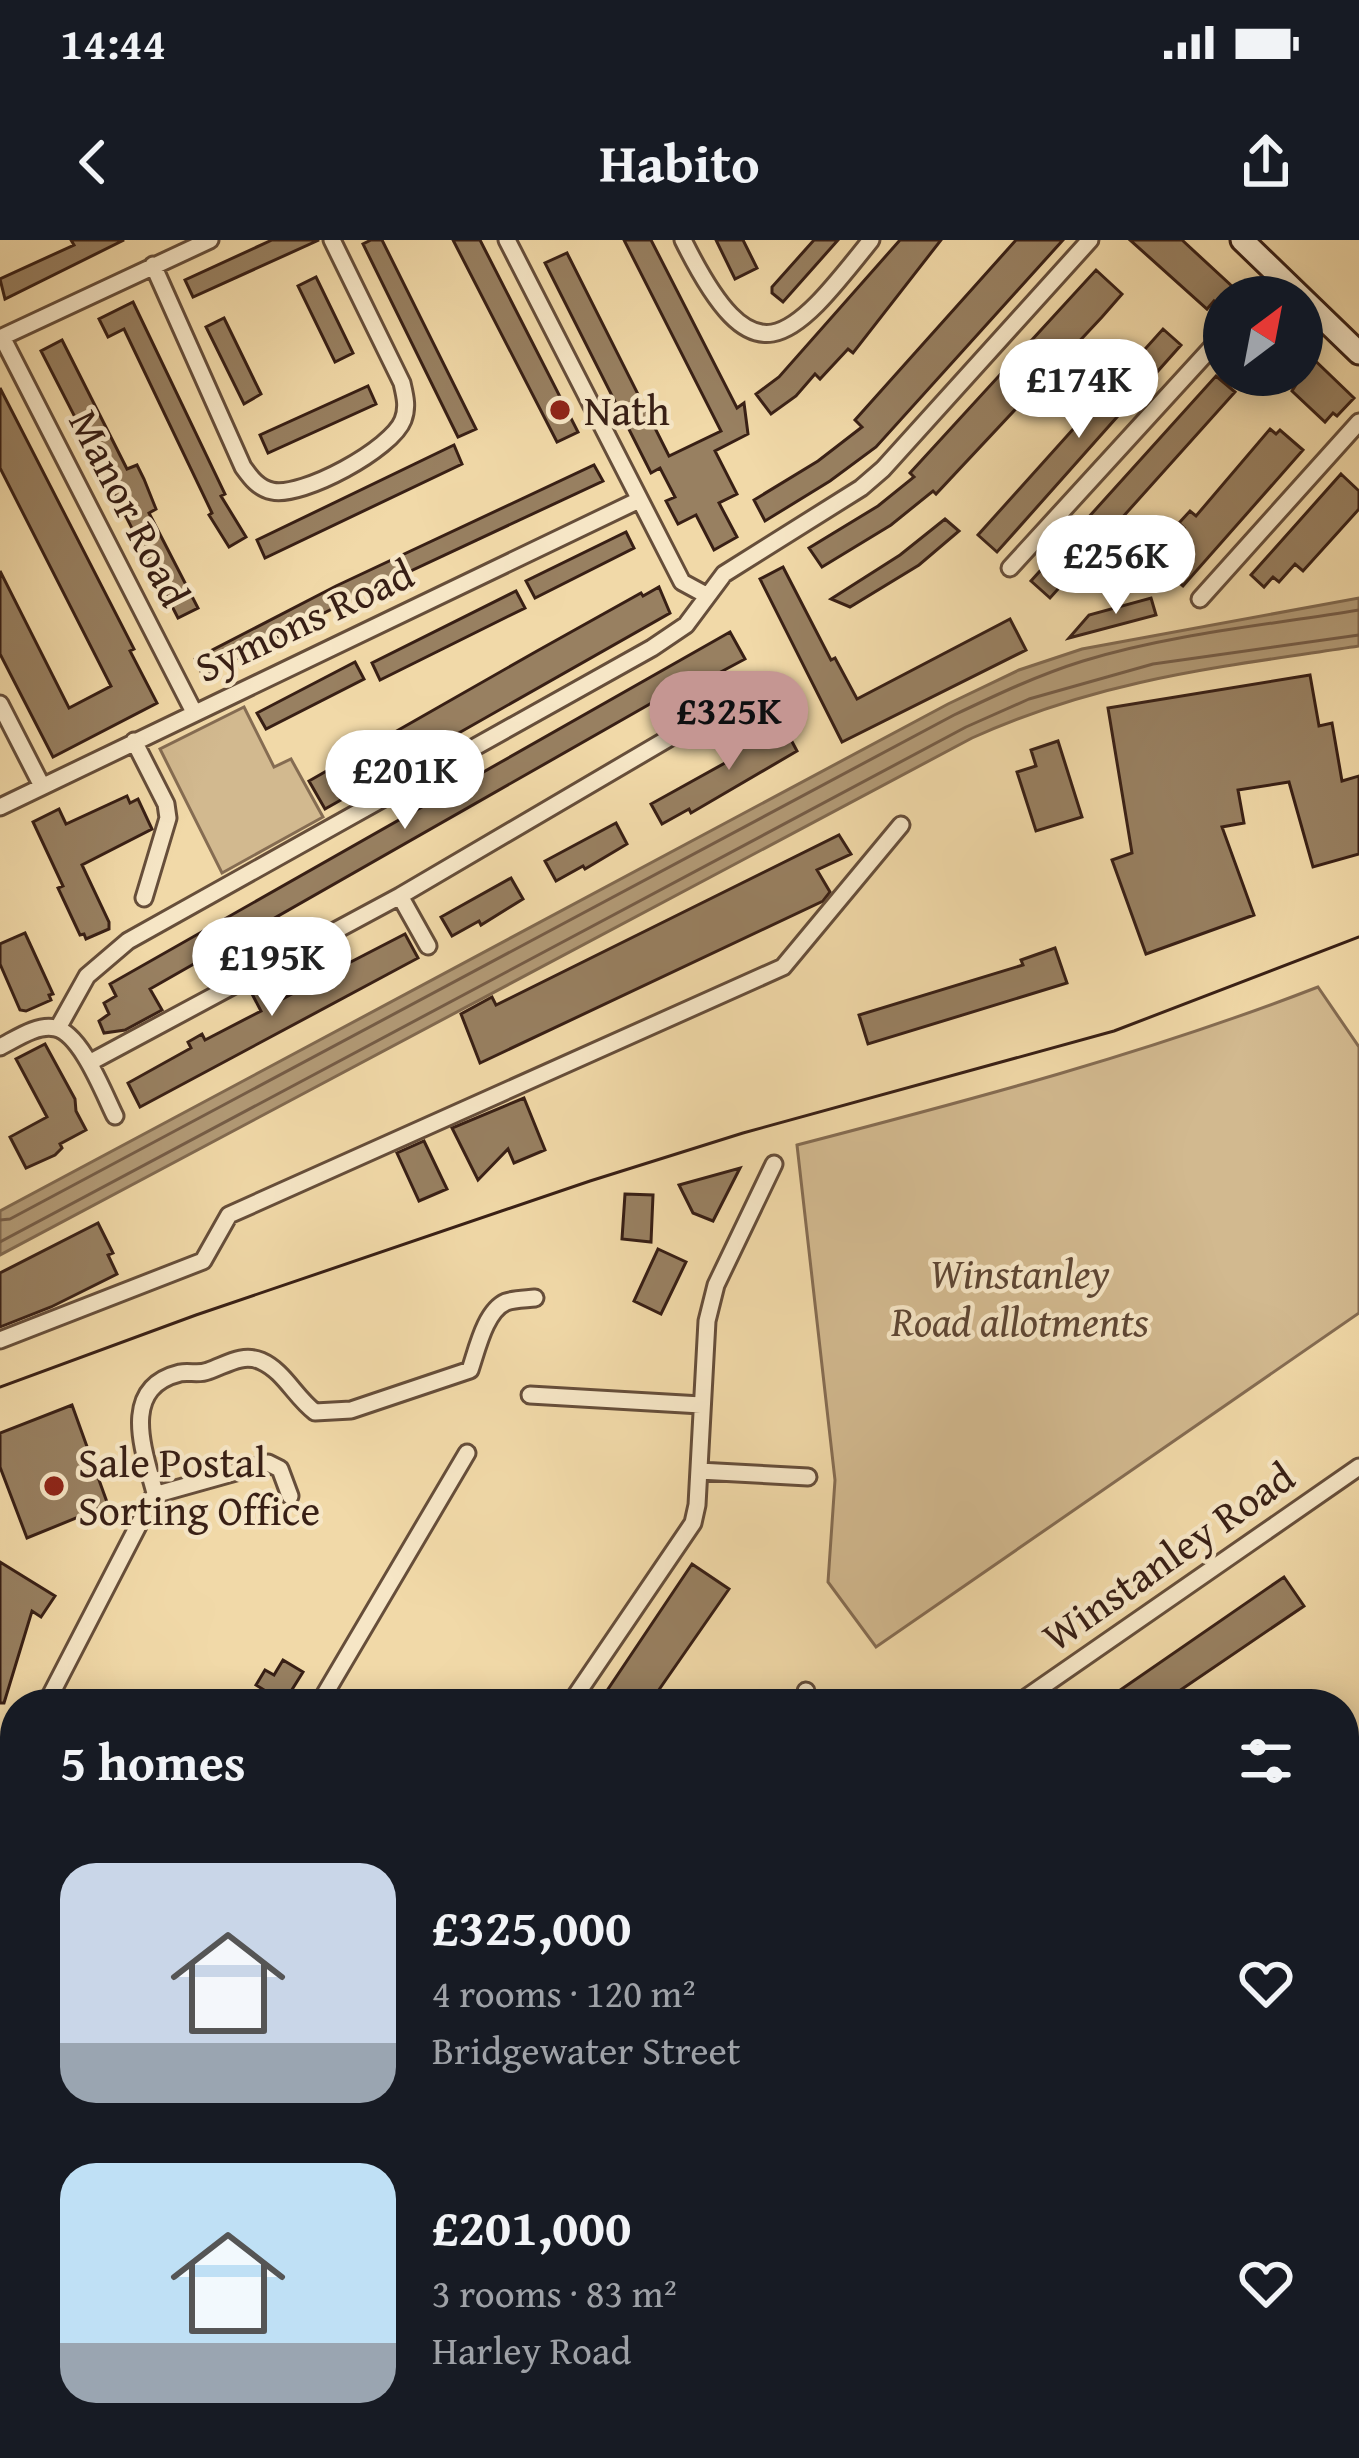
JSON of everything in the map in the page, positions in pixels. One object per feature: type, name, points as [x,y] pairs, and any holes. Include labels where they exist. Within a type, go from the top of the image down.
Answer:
[{"type":"main road","points":[[1242,240],[1355,341]]},
{"type":"street","points":[[1,338],[210,240]]},
{"type":"street","points":[[153,265],[243,467],[255,483],[270,491],[291,492],[390,441],[402,423],[407,403],[332,240]]},
{"type":"street","points":[[507,240],[682,582],[706,595]]},
{"type":"street","points":[[682,240],[715,301],[744,328],[764,335],[792,328],[871,240]]},
{"type":"street","points":[[58,1028],[98,963],[130,940],[686,625],[724,574],[861,488],[883,469],[1090,240]]},
{"type":"street","name":"Manor Road","points":[[1,338],[194,712]]},
{"type":"street","points":[[1010,568],[1203,357]]},
{"type":"street","points":[[1200,599],[1359,422]]},
{"type":"street","name":"Symons Road","points":[[0,807],[639,500]]},
{"type":"street","points":[[0,704],[42,786]]},
{"type":"street","points":[[88,1063],[400,896],[693,724]]},
{"type":"street","points":[[134,741],[166,804],[168,818],[144,898]]},
{"type":"street","points":[[0,1340],[203,1261],[229,1215],[783,967],[901,825]]},
{"type":"street","points":[[400,896],[428,946]]},
{"type":"street","points":[[0,1047],[40,1029],[58,1028],[74,1040],[115,1116]]},
{"type":"street","points":[[581,1689],[681,1546],[698,1505],[706,1321],[716,1285],[774,1164]]},
{"type":"street","points":[[54,1689],[154,1495],[140,1417],[148,1392],[155,1386],[180,1373],[201,1374],[246,1357],[267,1364],[315,1412],[351,1410],[470,1370],[495,1312],[506,1302],[535,1298]]},
{"type":"street","points":[[530,1395],[701,1405]]},
{"type":"street","points":[[328,1689],[467,1453]]},
{"type":"street","points":[[154,1495],[268,1463],[280,1469],[290,1496]]},
{"type":"street","name":"Winstanley Road","points":[[1039,1689],[1359,1467]]},
{"type":"street","points":[[699,1471],[808,1477]]},
{"type":"green space","points":[[244,707],[274,767],[291,759],[323,817],[222,873],[160,749]]},
{"type":"green space","name":"Winstanley Road allotments","points":[[1318,987],[1359,1047],[1359,1313],[876,1647],[828,1582],[835,1480],[797,1145],[1125,1054]]},
{"type":"water","points":[[1359,598],[1359,646],[1115,688],[972,738],[0,1255],[0,1211],[948,704],[1019,670],[1082,649]]},
{"type":"building","points":[[71,240],[124,240],[5,299],[0,279],[74,245]]},
{"type":"building","points":[[272,240],[319,240],[193,297],[185,280]]},
{"type":"building","points":[[382,240],[476,429],[458,437],[363,244]]},
{"type":"building","points":[[453,240],[480,240],[578,432],[557,442]]},
{"type":"building","points":[[624,240],[651,240],[737,408],[744,403],[748,434],[715,451],[737,494],[719,503],[737,537],[714,550],[696,515],[678,524],[666,501],[675,497],[660,468],[651,473],[545,263],[567,253],[669,456],[721,431]]},
{"type":"building","points":[[716,240],[743,240],[757,268],[735,279]]},
{"type":"building","points":[[814,240],[838,240],[783,302],[772,287]]},
{"type":"building","points":[[900,240],[941,240],[853,353],[848,349],[820,379],[815,374],[771,414],[756,394],[779,377]]},
{"type":"building","points":[[1016,240],[1063,240],[876,447],[765,521],[754,500],[862,427],[855,420]]},
{"type":"building","points":[[1130,240],[1182,240],[1221,276],[1203,276],[1203,305]]},
{"type":"building","points":[[1096,270],[1122,294],[1102,317],[936,494],[933,491],[891,525],[822,567],[809,548],[878,506],[914,477],[910,473]]},
{"type":"building","points":[[316,277],[353,353],[335,362],[298,286]]},
{"type":"building","points":[[133,302],[225,494],[221,496],[246,537],[229,547],[209,515],[124,329],[108,337],[99,319]]},
{"type":"building","points":[[224,318],[261,394],[244,404],[206,327]]},
{"type":"building","points":[[1163,329],[1181,345],[997,552],[978,535]]},
{"type":"building","points":[[62,340],[127,469],[137,465],[156,509],[149,513],[198,608],[178,618],[41,351]]},
{"type":"building","points":[[1323,368],[1354,398],[1325,422],[1297,396],[1323,396]]},
{"type":"building","points":[[368,386],[376,404],[268,453],[260,435]]},
{"type":"building","points":[[0,388],[157,703],[53,757],[0,654],[0,571],[69,708],[111,686],[0,468]]},
{"type":"building","points":[[1203,390],[1203,396],[1231,396],[1050,598],[1031,581]]},
{"type":"building","points":[[1270,429],[1276,434],[1280,430],[1303,450],[1183,586],[1158,558],[1184,528],[1179,523],[1190,511],[1196,516]]},
{"type":"building","points":[[454,445],[462,464],[265,558],[257,540]]},
{"type":"building","points":[[594,465],[603,481],[353,598],[203,676],[195,659],[336,586]]},
{"type":"building","points":[[1341,474],[1359,491],[1359,509],[1303,571],[1295,564],[1279,582],[1273,577],[1264,587],[1251,575]]},
{"type":"building","points":[[945,519],[959,531],[919,565],[850,607],[831,599],[900,555]]},
{"type":"building","points":[[626,532],[634,548],[535,598],[526,581]]},
{"type":"building","points":[[783,567],[831,660],[835,658],[857,699],[1010,619],[1026,650],[842,742],[760,579]]},
{"type":"building","points":[[659,587],[670,613],[325,809],[309,781]]},
{"type":"building","points":[[516,591],[525,608],[380,680],[372,663]]},
{"type":"building","points":[[1151,598],[1156,615],[1069,638],[1089,615]]},
{"type":"building","points":[[730,632],[745,659],[702,682],[699,676],[150,989],[162,1010],[125,1030],[104,1033],[99,1021],[109,1014],[104,1003],[116,996],[110,984]]},
{"type":"building","points":[[355,662],[364,679],[266,729],[257,713]]},
{"type":"building","points":[[1310,675],[1319,726],[1332,723],[1342,781],[1359,776],[1359,854],[1313,867],[1289,782],[1238,790],[1244,823],[1222,827],[1254,915],[1146,954],[1112,860],[1132,853],[1108,708]]},
{"type":"building","points":[[781,721],[797,751],[691,813],[689,809],[662,824],[651,804],[734,758],[729,749]]},
{"type":"building","points":[[1058,741],[1082,817],[1036,831],[1017,772],[1036,766],[1031,750]]},
{"type":"building","points":[[127,796],[130,803],[138,799],[152,829],[82,865],[109,922],[109,929],[86,939],[58,888],[63,886],[33,822],[59,809],[66,824]]},
{"type":"building","points":[[616,823],[627,844],[556,881],[545,861]]},
{"type":"building","points":[[839,835],[851,854],[817,870],[830,892],[823,901],[480,1063],[461,1014],[492,997],[496,1005]]},
{"type":"building","points":[[511,878],[523,899],[481,925],[479,921],[452,936],[441,917]]},
{"type":"building","points":[[25,933],[53,994],[51,1000],[26,1011],[20,1010],[0,964],[0,944]]},
{"type":"building","points":[[405,934],[418,958],[140,1107],[128,1083],[191,1048],[188,1042],[202,1034],[205,1040],[261,1011],[250,990],[261,984],[273,1004],[327,975],[325,971],[339,963],[341,967]]},
{"type":"building","points":[[1055,948],[1067,983],[868,1044],[859,1015],[1023,965],[1021,960]]},
{"type":"building","points":[[45,1044],[86,1130],[60,1144],[55,1155],[26,1168],[10,1137],[47,1117],[16,1059]]},
{"type":"building","points":[[524,1098],[545,1150],[514,1163],[508,1149],[478,1180],[452,1128]]},
{"type":"building","points":[[424,1141],[447,1189],[419,1201],[397,1153]]},
{"type":"building","points":[[740,1168],[713,1221],[693,1213],[679,1185]]},
{"type":"building","points":[[625,1194],[653,1195],[651,1242],[622,1239]]},
{"type":"building","points":[[98,1223],[117,1274],[0,1327],[0,1273]]},
{"type":"building","points":[[658,1249],[686,1262],[661,1314],[634,1301]]},
{"type":"building","name":"Sale Postal Sorting Office","points":[[72,1405],[108,1505],[27,1538],[0,1467],[0,1433]]},
{"type":"building","points":[[0,1562],[55,1596],[41,1617],[32,1611],[8,1689],[0,1689]]},
{"type":"building","points":[[692,1564],[729,1589],[659,1689],[608,1689]]},
{"type":"building","points":[[1284,1577],[1304,1606],[1182,1689],[1122,1689]]},
{"type":"building","points":[[283,1660],[303,1672],[292,1689],[256,1685],[265,1670],[274,1675]]},
{"type":"tram line","points":[[0,1387],[590,1181],[743,1133],[1114,1031],[1359,937]]},
{"type":"place","name":"Nath","points":[[560,410]]},
{"type":"place","name":"Sale Postal Sorting Office","points":[[54,1486]]}]
